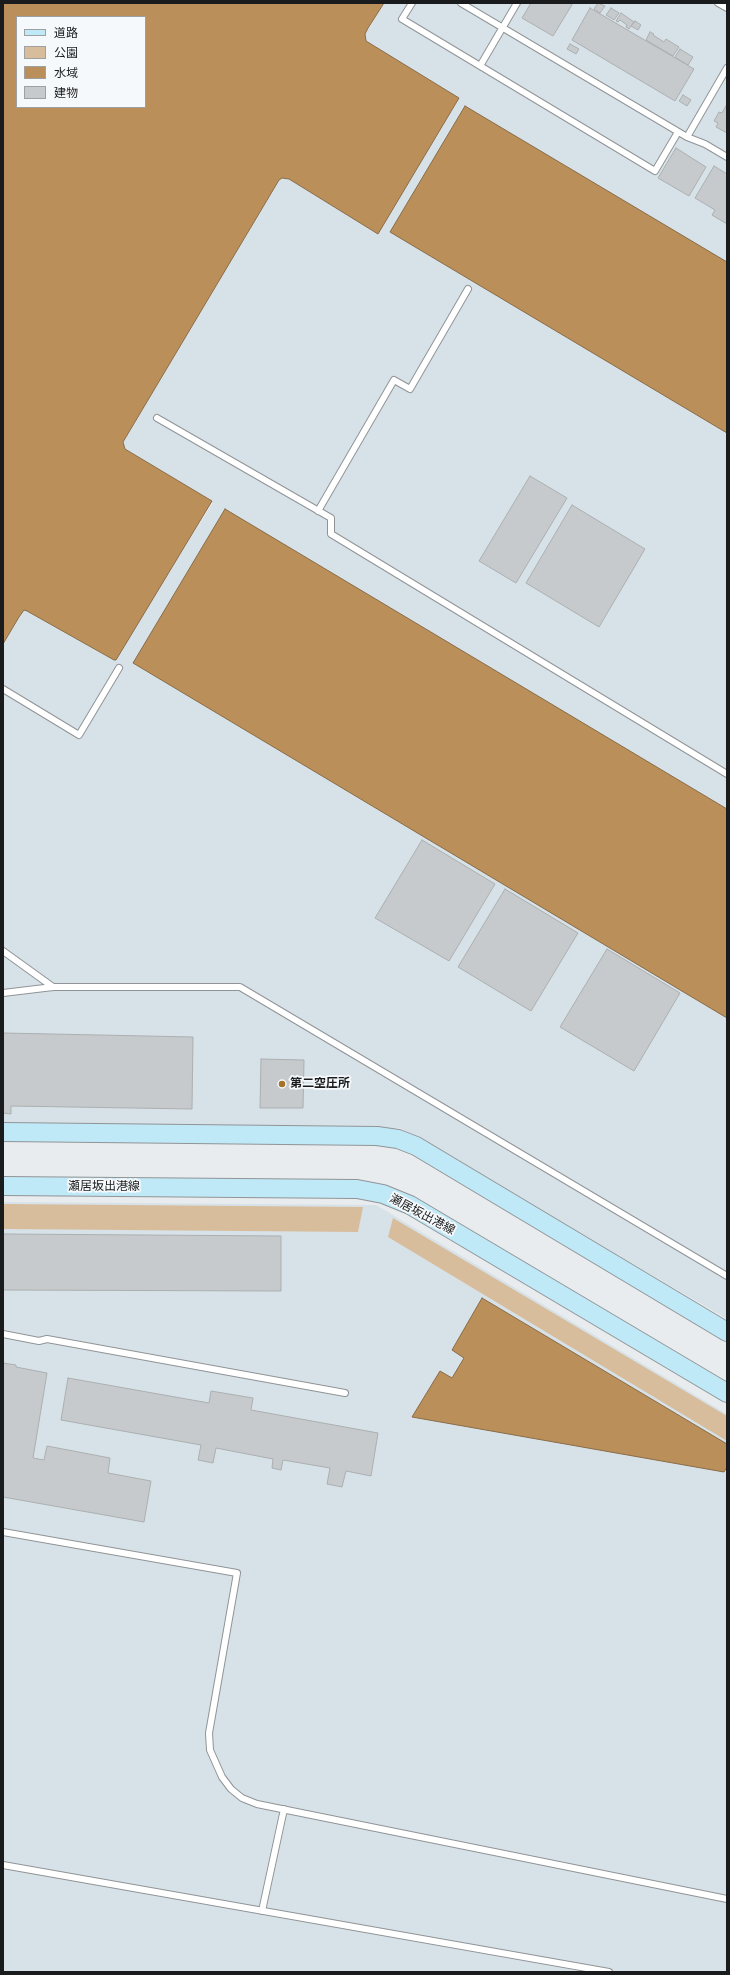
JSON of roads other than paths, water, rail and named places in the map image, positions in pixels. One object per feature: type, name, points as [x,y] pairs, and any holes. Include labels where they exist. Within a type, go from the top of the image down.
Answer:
[{"type":"main road","points":[[3,1132],[377,1136],[398,1139],[416,1146],[727,1332]]},
{"type":"main road","name":"瀬居坂出港線","points":[[3,1186],[357,1189],[383,1194],[410,1205],[727,1393]]},
{"type":"lane","points":[[412,3],[402,20],[655,171],[678,132]]},
{"type":"lane","points":[[461,3],[678,132],[705,144],[727,157]]},
{"type":"lane","points":[[480,66],[517,3]]},
{"type":"lane","points":[[718,3],[727,8]]},
{"type":"lane","points":[[687,137],[727,68]]},
{"type":"lane","points":[[318,511],[394,380],[410,389],[468,289]]},
{"type":"lane","points":[[157,418],[331,518],[331,534],[727,774]]},
{"type":"lane","points":[[3,689],[79,735],[119,668]]},
{"type":"lane","points":[[3,951],[53,987]]},
{"type":"lane","points":[[3,993],[53,987],[240,987],[727,1276]]},
{"type":"lane","points":[[3,1334],[39,1341],[47,1339],[345,1393]]},
{"type":"lane","points":[[3,1532],[237,1573],[210,1733],[210,1750],[222,1777],[231,1789],[242,1798],[257,1804],[284,1810],[727,1899]]},
{"type":"lane","points":[[262,1911],[284,1810]]},
{"type":"lane","points":[[3,1865],[609,1972]]},
{"type":"water","points":[[3,3],[384,3],[365,34],[366,41],[459,98],[378,234],[289,179],[282,178],[279,180],[123,442],[125,449],[212,501],[116,660],[27,611],[24,610],[3,644]]},
{"type":"water","points":[[465,106],[727,262],[727,433],[390,232]]},
{"type":"water","points":[[225,509],[727,809],[727,1018],[133,663]]},
{"type":"water","points":[[482,1298],[727,1444],[727,1467],[724,1472],[412,1417],[440,1371],[452,1378],[464,1358],[452,1350]]},
{"type":"place","name":"第二空圧所","points":[[282,1084]]}]
